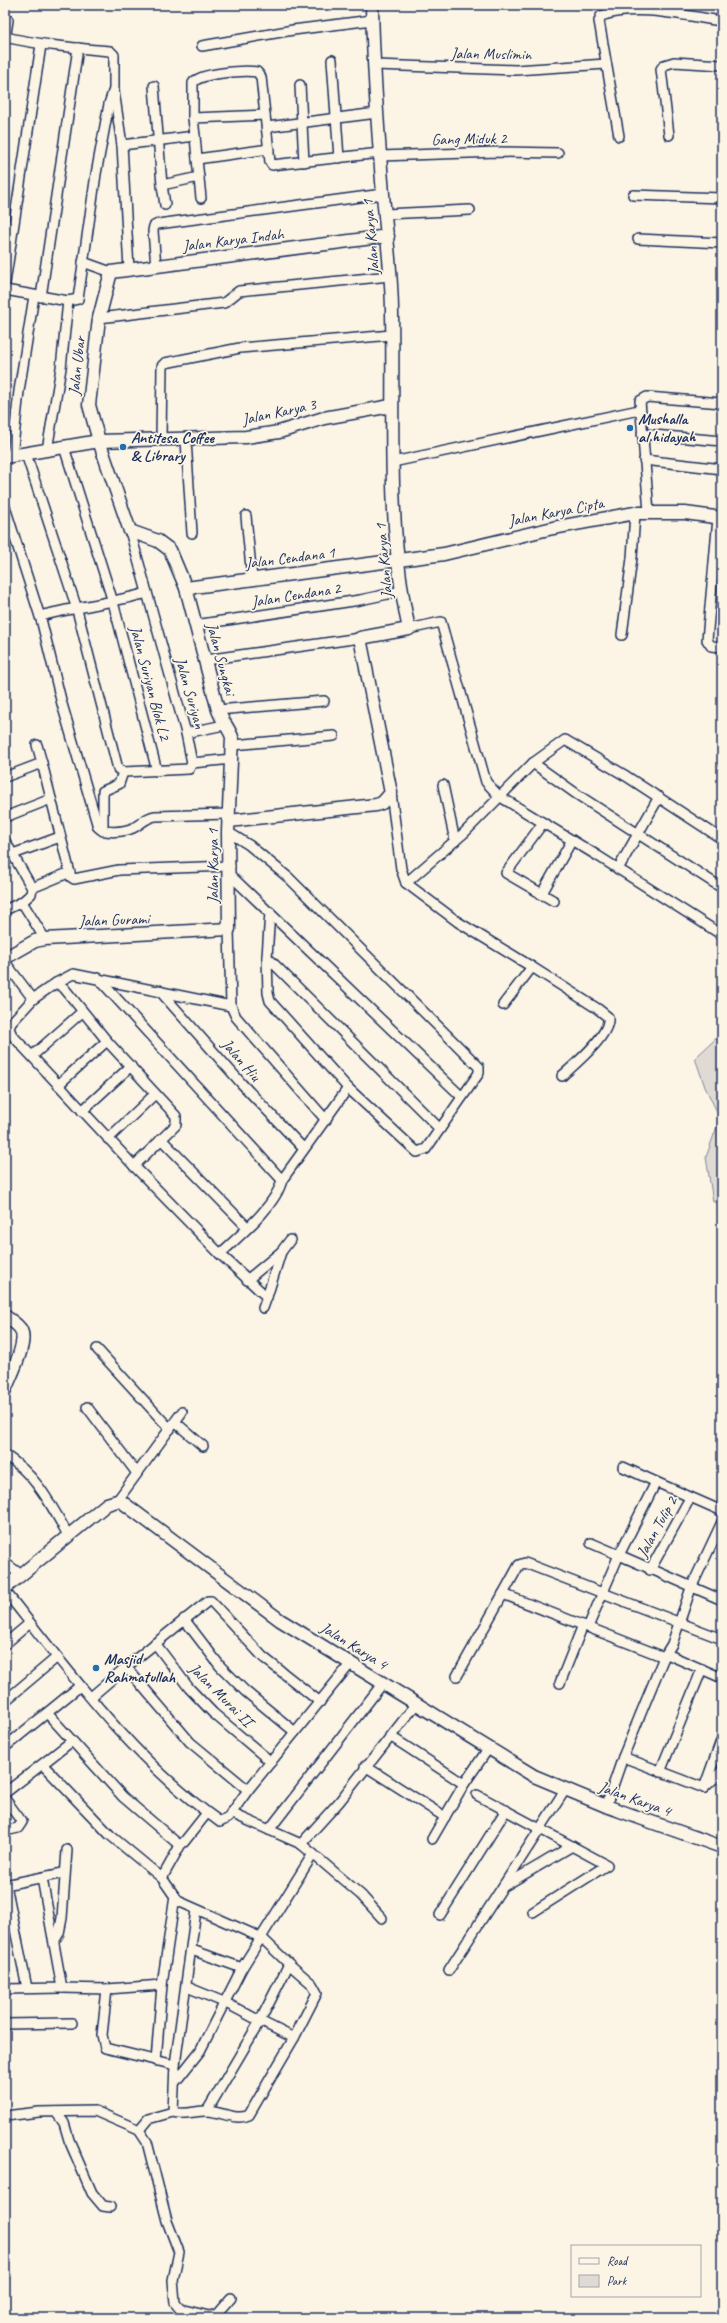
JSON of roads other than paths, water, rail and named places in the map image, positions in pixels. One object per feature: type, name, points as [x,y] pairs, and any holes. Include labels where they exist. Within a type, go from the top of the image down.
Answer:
[{"type":"street","name":"Jalan Karya 1","points":[[372,5],[380,154],[388,236],[390,276],[393,462],[398,560],[402,591],[410,629]]},
{"type":"street","points":[[619,136],[599,21],[601,16],[641,8],[722,21]]},
{"type":"street","points":[[5,17],[8,20],[5,38],[41,45],[56,44],[113,53],[114,88],[122,145],[129,269]]},
{"type":"street","points":[[202,46],[301,29],[372,20]]},
{"type":"street","points":[[5,283],[41,45]]},
{"type":"street","points":[[8,457],[37,296],[78,48]]},
{"type":"street","points":[[332,60],[339,158]]},
{"type":"street","points":[[669,135],[661,69],[664,65],[674,62],[722,65]]},
{"type":"street","name":"Jalan Muslimin","points":[[375,65],[516,70],[606,64]]},
{"type":"street","points":[[197,159],[269,149],[260,77],[258,73],[253,71],[209,75],[194,80],[193,82],[195,136],[197,159],[201,198]]},
{"type":"street","points":[[300,85],[304,162]]},
{"type":"street","points":[[154,86],[165,205]]},
{"type":"street","points":[[5,290],[68,301],[78,299],[96,174],[109,104],[114,88]]},
{"type":"street","points":[[266,127],[378,113]]},
{"type":"street","points":[[194,118],[265,115]]},
{"type":"street","points":[[122,145],[195,136]]},
{"type":"street","name":"Gang Miduk 2","points":[[269,149],[270,162],[272,165],[380,154],[498,152],[558,153]]},
{"type":"street","points":[[162,185],[199,177]]},
{"type":"street","points":[[156,266],[153,231],[154,226],[158,224],[383,194]]},
{"type":"street","points":[[633,195],[722,198]]},
{"type":"street","points":[[385,214],[470,210]]},
{"type":"street","name":"Jalan Karya Indah","points":[[83,262],[111,272],[388,236]]},
{"type":"street","points":[[638,239],[722,243]]},
{"type":"street","name":"Jalan Ubar","points":[[111,272],[99,318],[89,405],[99,441],[130,531]]},
{"type":"street","points":[[99,318],[224,303],[239,291],[390,276]]},
{"type":"street","points":[[47,450],[61,368],[68,301]]},
{"type":"street","points":[[161,440],[160,396],[162,366],[165,363],[240,348],[392,335]]},
{"type":"street","points":[[650,512],[644,460],[640,402],[646,397],[722,403]]},
{"type":"street","name":"Jalan Karya 3","points":[[8,457],[99,441],[186,440],[246,437],[279,432],[324,418],[392,406]]},
{"type":"street","points":[[393,462],[640,410]]},
{"type":"street","points":[[642,434],[722,441]]},
{"type":"street","points":[[186,440],[192,533]]},
{"type":"street","name":"Jalan Suriyan Blok L2","points":[[64,447],[113,602],[157,771]]},
{"type":"street","points":[[26,454],[76,606],[118,769],[123,772],[188,770],[192,763],[232,759]]},
{"type":"street","points":[[644,460],[722,469]]},
{"type":"street","points":[[5,507],[40,616],[98,827],[103,831],[133,828],[146,818],[155,816],[229,822],[249,845],[289,878],[473,1060],[479,1068],[480,1073],[426,1149],[417,1152],[348,1088],[270,1001],[268,992],[267,957],[270,912]]},
{"type":"street","points":[[622,635],[632,558],[635,513]]},
{"type":"street","name":"Jalan Karya Cipta","points":[[398,560],[444,554],[553,528],[635,513],[684,513],[720,518]]},
{"type":"street","points":[[246,516],[252,579]]},
{"type":"street","points":[[720,518],[707,640],[711,646],[722,647]]},
{"type":"street","name":"Jalan Sungkai","points":[[130,531],[167,546],[186,588],[218,710],[224,725],[230,731],[233,745],[229,822]]},
{"type":"street","name":"Jalan Suriyan","points":[[130,531],[186,733],[192,763]]},
{"type":"street","name":"Jalan Cendana 1","points":[[186,588],[398,560]]},
{"type":"street","name":"Jalan Cendana 2","points":[[195,625],[360,600],[402,591]]},
{"type":"street","points":[[40,616],[76,606],[113,602],[147,594]]},
{"type":"street","points":[[205,660],[360,638],[442,622],[486,782],[499,796],[572,840],[722,935]]},
{"type":"street","points":[[360,638],[391,793],[401,869],[406,883],[458,922],[532,967],[608,1017],[607,1028],[591,1048],[562,1076]]},
{"type":"street","points":[[218,710],[324,701]]},
{"type":"street","points":[[186,733],[224,725]]},
{"type":"street","points":[[233,745],[334,736]]},
{"type":"street","points":[[406,883],[455,841],[533,763],[561,741],[568,740],[659,797],[722,839]]},
{"type":"street","points":[[37,745],[68,873],[74,879],[119,870],[230,870],[270,912],[462,1097]]},
{"type":"street","points":[[5,777],[42,763]]},
{"type":"street","points":[[533,763],[722,888]]},
{"type":"street","points":[[103,831],[103,790],[120,782],[123,772]]},
{"type":"street","points":[[443,785],[455,841]]},
{"type":"street","name":"Jalan Karya 1","points":[[229,929],[229,822],[382,804],[391,793]]},
{"type":"street","points":[[618,869],[659,797]]},
{"type":"street","points":[[5,817],[51,800]]},
{"type":"street","points":[[543,823],[506,872],[541,895],[554,901]]},
{"type":"street","points":[[13,854],[60,837]]},
{"type":"street","points":[[541,895],[572,840]]},
{"type":"street","points":[[5,841],[32,888],[31,894],[22,902],[5,910]]},
{"type":"street","points":[[32,888],[68,873]]},
{"type":"street","points":[[22,902],[45,939]]},
{"type":"street","points":[[229,929],[231,1006],[236,1017],[326,1120]]},
{"type":"street","name":"Jalan Gurami","points":[[5,958],[35,941],[45,939],[229,929]]},
{"type":"street","points":[[267,957],[440,1129]]},
{"type":"street","points":[[5,962],[33,999]]},
{"type":"street","points":[[503,1005],[532,967]]},
{"type":"street","points":[[231,1006],[159,990],[73,974],[56,983],[33,999],[11,1022],[9,1029],[108,1139],[220,1254],[267,1297]]},
{"type":"street","points":[[98,978],[282,1180]]},
{"type":"street","points":[[56,983],[64,988],[107,1041],[176,1116],[176,1125],[134,1166]]},
{"type":"street","name":"Jalan Hiu","points":[[159,990],[242,1084],[303,1148]]},
{"type":"street","points":[[32,1056],[82,1012]]},
{"type":"street","points":[[58,1085],[107,1041]]},
{"type":"street","points":[[82,1111],[131,1066]]},
{"type":"street","points":[[220,1254],[247,1227],[279,1190],[282,1180],[303,1148],[326,1120],[348,1088]]},
{"type":"street","points":[[108,1139],[155,1094]]},
{"type":"street","points":[[161,1140],[247,1227]]},
{"type":"street","points":[[247,1280],[281,1252],[290,1240]]},
{"type":"street","points":[[263,1308],[281,1252]]},
{"type":"street","points":[[5,1316],[17,1325],[23,1337],[22,1348],[5,1390]]},
{"type":"street","points":[[97,1349],[172,1425],[203,1446]]},
{"type":"street","points":[[87,1407],[136,1472]]},
{"type":"street","points":[[5,1588],[20,1574],[107,1504],[117,1501],[136,1472],[182,1412]]},
{"type":"street","points":[[5,1455],[26,1470],[35,1480],[68,1535]]},
{"type":"street","points":[[623,1468],[722,1511]]},
{"type":"street","points":[[560,1683],[586,1626],[604,1592],[619,1556],[656,1482]]},
{"type":"street","name":"Jalan Tulip 2","points":[[650,1570],[690,1498]]},
{"type":"street","name":"Jalan Karya 4","points":[[117,1501],[132,1507],[280,1620],[539,1779],[606,1806],[721,1845]]},
{"type":"street","points":[[606,1806],[623,1757],[666,1656],[691,1588],[722,1522]]},
{"type":"street","points":[[591,1543],[691,1588],[722,1600]]},
{"type":"street","points":[[5,1563],[20,1574]]},
{"type":"street","points":[[457,1676],[502,1594],[521,1563],[604,1592],[722,1639]]},
{"type":"street","points":[[5,1591],[56,1658],[138,1751],[207,1813],[222,1822],[231,1813],[351,1663]]},
{"type":"street","points":[[502,1594],[702,1669],[722,1678]]},
{"type":"street","points":[[91,1696],[184,1619],[208,1601],[211,1601],[263,1657],[320,1702]]},
{"type":"street","points":[[184,1619],[220,1666],[245,1691],[295,1732]]},
{"type":"street","points":[[5,1644],[30,1623]]},
{"type":"street","name":"Jalan Murai II","points":[[154,1643],[189,1688],[208,1708],[271,1762]]},
{"type":"street","points":[[5,1701],[56,1658]]},
{"type":"street","points":[[126,1667],[190,1742],[248,1790]]},
{"type":"street","points":[[660,1772],[702,1669]]},
{"type":"street","points":[[269,1830],[383,1683]]},
{"type":"street","points":[[5,1747],[80,1686]]},
{"type":"street","points":[[301,1844],[339,1802],[365,1766],[417,1703]]},
{"type":"street","points":[[47,1713],[123,1797],[181,1844]]},
{"type":"street","points":[[390,1736],[464,1784]]},
{"type":"street","points":[[704,1788],[722,1738]]},
{"type":"street","points":[[5,1793],[72,1741]]},
{"type":"street","points":[[432,1840],[464,1784],[488,1749]]},
{"type":"street","points":[[623,1757],[704,1788]]},
{"type":"street","points":[[43,1765],[110,1835],[162,1878],[180,1902],[262,1938],[312,1984],[317,1993],[294,2038],[249,2115],[241,2117],[207,2111],[189,2114],[173,2112],[148,2119],[139,2130]]},
{"type":"street","points":[[365,1766],[446,1817]]},
{"type":"street","points":[[704,1788],[722,1771]]},
{"type":"street","points":[[449,1970],[565,1790]]},
{"type":"street","points":[[477,1795],[541,1828],[607,1865],[533,1912]]},
{"type":"street","points":[[5,1799],[22,1822],[18,1828],[5,1831]]},
{"type":"street","points":[[440,1915],[506,1810]]},
{"type":"street","points":[[162,1878],[181,1844],[207,1813]]},
{"type":"street","points":[[231,1813],[301,1844],[361,1895],[382,1918]]},
{"type":"street","points":[[503,1887],[572,1846]]},
{"type":"street","points":[[55,1940],[59,1933],[62,1918],[63,1874],[66,1850]]},
{"type":"street","points":[[176,2081],[200,2051],[226,2003],[242,1968],[313,1854]]},
{"type":"street","points":[[27,1988],[6,1885],[63,1874]]},
{"type":"street","points":[[42,1878],[55,1940],[62,1988]]},
{"type":"street","points":[[156,2061],[162,1985],[175,1896]]},
{"type":"street","points":[[173,2112],[173,2094],[176,2081],[175,2065],[192,1950],[196,1910]]},
{"type":"street","points":[[192,1950],[242,1968]]},
{"type":"street","points":[[207,2111],[260,2021],[289,1964]]},
{"type":"street","points":[[5,1989],[62,1988],[107,1990],[162,1985]]},
{"type":"street","points":[[187,1986],[226,2003],[294,2038]]},
{"type":"street","points":[[107,1990],[102,2035],[105,2048],[175,2065]]},
{"type":"street","points":[[5,2024],[72,2023]]},
{"type":"street","points":[[5,2116],[56,2112],[100,2112],[139,2130],[147,2142],[166,2221],[179,2252],[173,2280],[175,2303],[180,2309],[209,2316],[217,2314],[231,2298]]},
{"type":"street","points":[[56,2112],[62,2117],[69,2140],[92,2193],[103,2206],[110,2207]]},
{"type":"place","name":"Mushalla al hidayah","points":[[630,428]]},
{"type":"place","name":"Antitesa Coffee & Library","points":[[123,447]]},
{"type":"place","name":"Masjid Rahmatullah","points":[[96,1668]]}]
